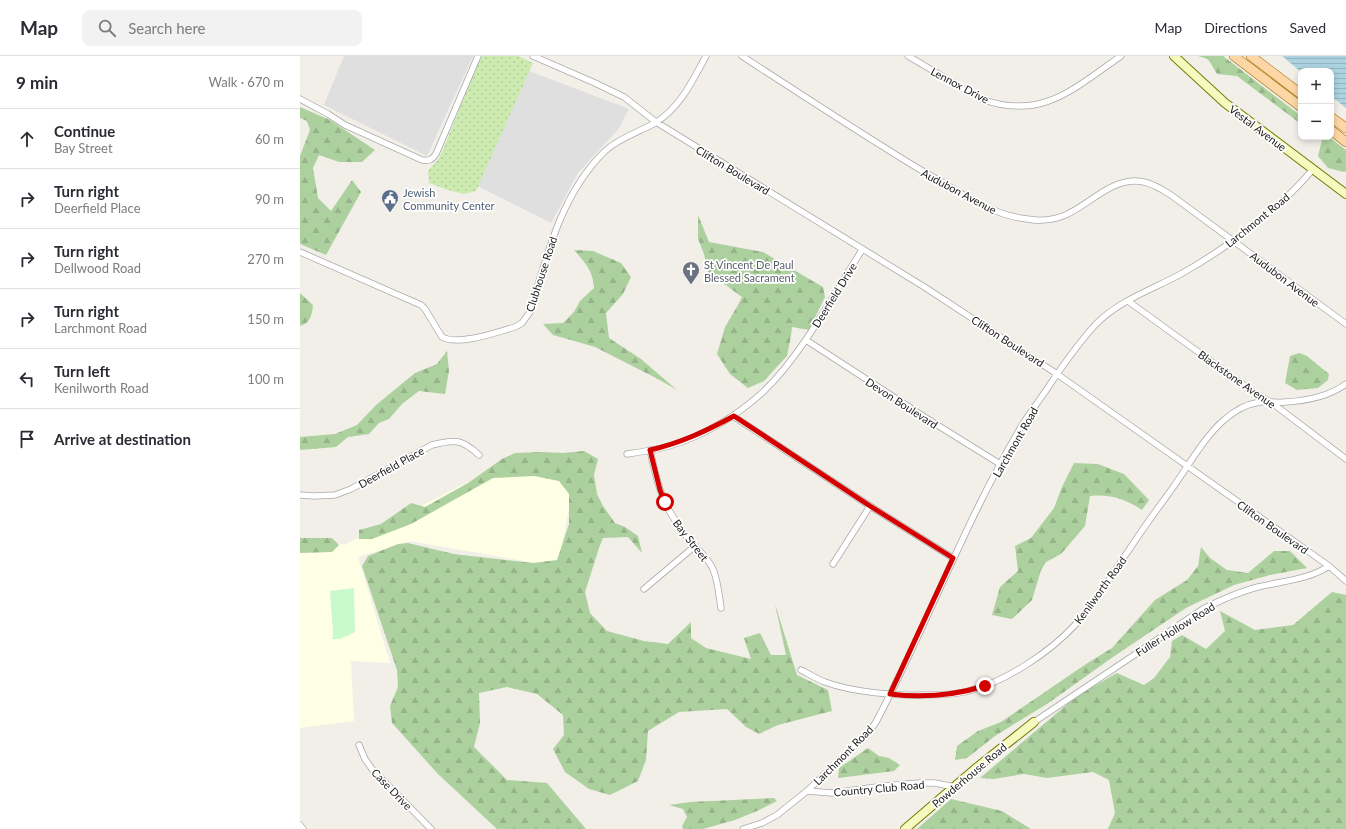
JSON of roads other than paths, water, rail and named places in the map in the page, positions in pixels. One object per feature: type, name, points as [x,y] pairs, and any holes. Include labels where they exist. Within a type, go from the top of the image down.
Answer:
[{"type":"main road","points":[[1234,56],[1298,105]]},
{"type":"main road","points":[[1251,56],[1298,92]]},
{"type":"main road","points":[[1334,119],[1346,128]]},
{"type":"main road","points":[[1334,132],[1346,142]]},
{"type":"street","points":[[300,100],[328,114],[345,125],[422,160],[428,161],[436,154],[478,56]]},
{"type":"street","name":"Clifton Boulevard","points":[[533,56],[624,97],[656,122],[702,152],[824,224],[862,250],[926,288],[1058,374],[1329,566],[1346,581]]},
{"type":"street","name":"Clubhouse Road","points":[[300,252],[421,305],[428,313],[442,337],[447,340],[455,341],[468,339],[515,327],[522,323],[530,312],[558,223],[567,204],[583,178],[606,151],[616,142],[656,122],[668,114],[686,91],[706,56]]},
{"type":"street","name":"Audubon Avenue","points":[[742,56],[920,170],[990,210],[1027,219],[1055,218],[1070,213],[1107,190],[1127,181],[1151,184],[1160,188],[1234,241],[1346,324]]},
{"type":"street","name":"Lennox Drive","points":[[908,56],[981,99],[1000,105],[1016,107],[1051,101],[1121,56]]},
{"type":"street","name":"Vestal Avenue","points":[[1174,56],[1225,103],[1346,194]]},
{"type":"street","name":"Larchmont Road","points":[[807,791],[869,732],[876,722],[953,558],[1000,464],[1025,420],[1096,325],[1117,307],[1180,274],[1234,241],[1267,214],[1303,181],[1313,169]]},
{"type":"street","name":"Deerfield Drive","points":[[806,340],[862,250]]},
{"type":"street","name":"Blackstone Avenue","points":[[1128,301],[1346,459]]},
{"type":"street","points":[[627,454],[650,450],[685,440],[734,416],[763,392],[785,368],[806,340]]},
{"type":"street","name":"Devon Boulevard","points":[[806,340],[1000,464]]},
{"type":"street","name":"Kenilworth Road","points":[[801,670],[823,682],[901,696],[939,695],[966,692],[985,686],[1008,675],[1049,649],[1075,626],[1095,600],[1207,439],[1222,421],[1228,416],[1248,406],[1261,402],[1299,401],[1318,397],[1346,384]]},
{"type":"street","points":[[734,416],[870,506],[953,558]]},
{"type":"street","name":"Deerfield Place","points":[[300,495],[335,495],[351,489],[427,447],[445,442],[469,445],[479,455]]},
{"type":"street","name":"Bay Street","points":[[650,450],[660,490],[665,502],[671,513],[695,546],[706,557],[712,567],[717,582],[721,608]]},
{"type":"street","points":[[833,564],[870,506]]},
{"type":"street","points":[[644,589],[695,546]]},
{"type":"street","name":"Fuller Hollow Road","points":[[1034,722],[1203,609],[1240,592],[1305,577],[1329,566]]},
{"type":"street","name":"Powderhouse Road","points":[[905,829],[1007,742],[1034,722]]},
{"type":"street","name":"Case Drive","points":[[359,745],[365,759],[372,769],[431,829]]},
{"type":"street","name":"Country Club Road","points":[[807,791],[832,793],[919,783],[935,783],[955,787]]},
{"type":"street","points":[[743,829],[763,826],[807,791]]},
{"type":"street","points":[[300,825],[303,829]]},
{"type":"water","points":[[1282,56],[1346,56],[1346,108],[1334,98],[1334,68],[1298,68],[1298,69]]},
{"type":"place","name":"Jewish Community Center","points":[[390,213]]},
{"type":"place","name":"St Vincent De Paul Blessed Sacrament","points":[[691,285]]}]
